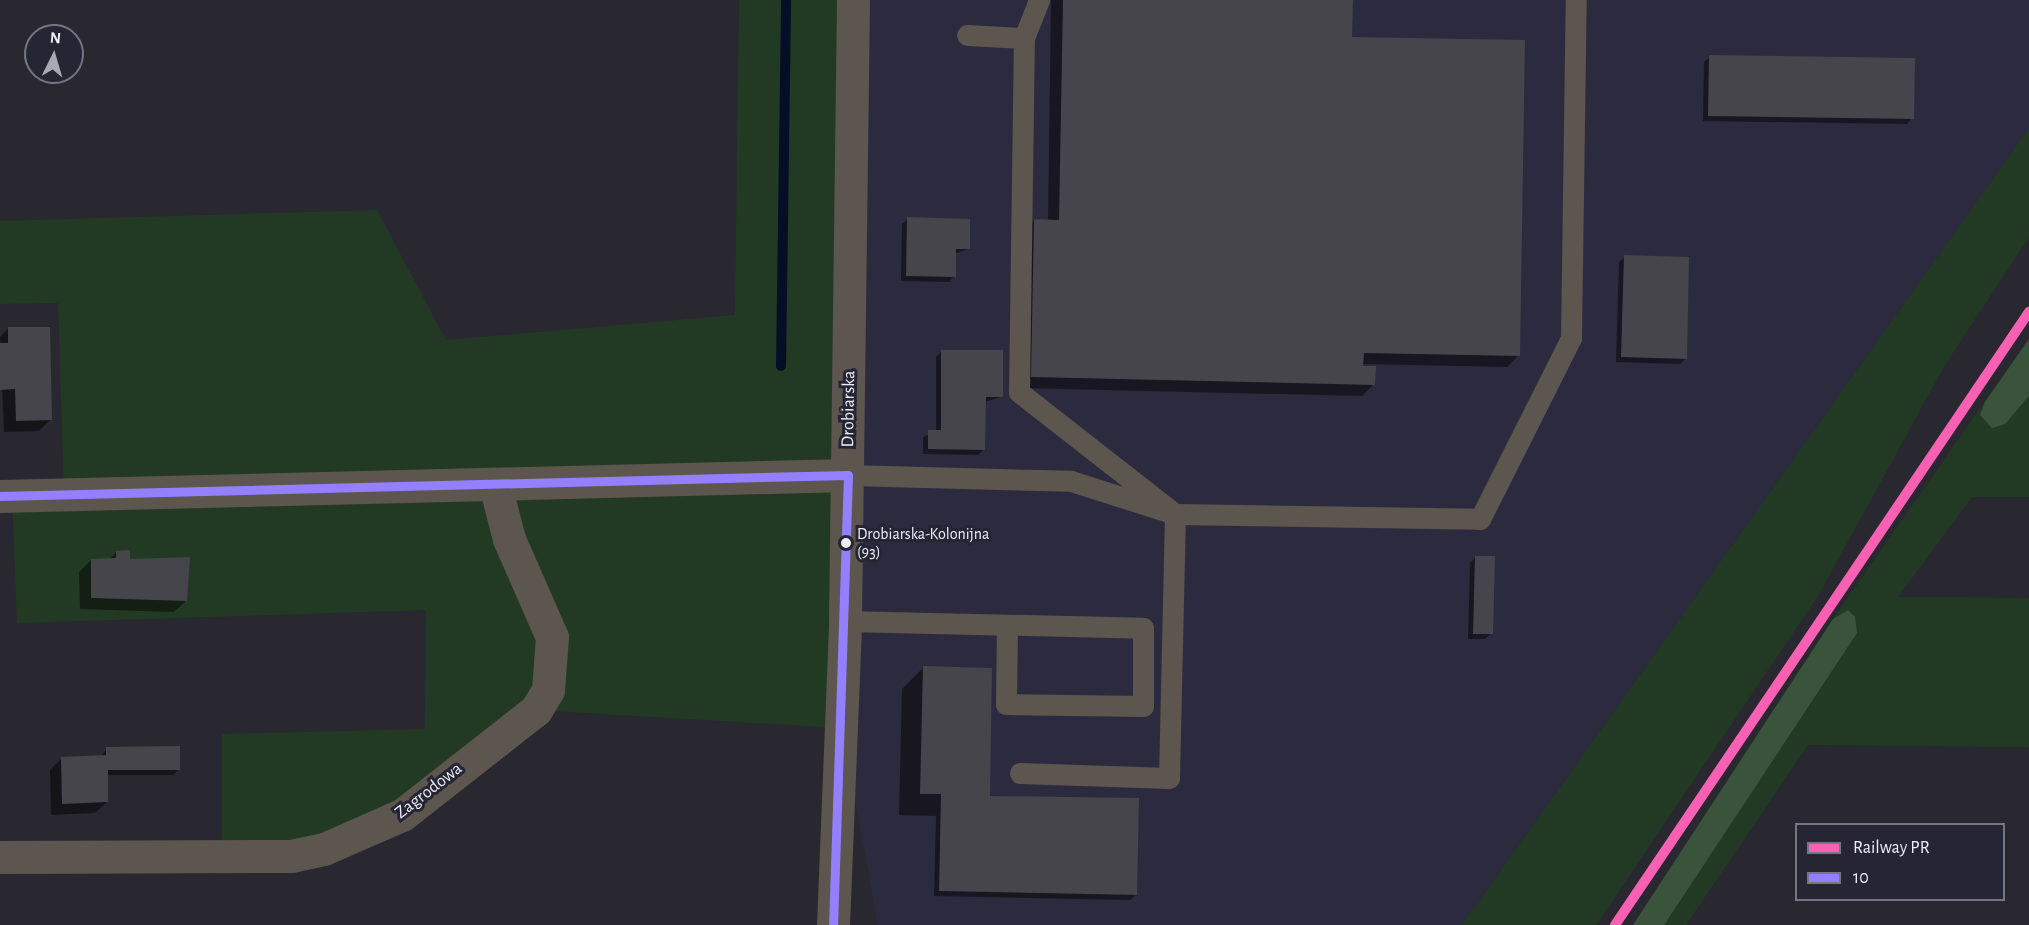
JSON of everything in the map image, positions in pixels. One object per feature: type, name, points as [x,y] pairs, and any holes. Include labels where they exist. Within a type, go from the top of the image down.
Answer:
[{"type":"street","name":"Drobiarska","points":[[832,925],[845,621],[853,0]]},
{"type":"street","points":[[0,496],[848,476]]},
{"type":"street","name":"Zagrodowa","points":[[0,857],[291,856],[324,849],[402,815],[536,710],[548,690],[552,637],[509,539],[495,485]]},
{"type":"lane","points":[[1039,0],[1024,38],[1019,392],[1175,514]]},
{"type":"lane","points":[[848,476],[1071,480],[1175,514],[1479,519],[1571,338],[1576,0]]},
{"type":"lane","points":[[967,35],[1024,38]]},
{"type":"lane","points":[[1020,773],[1169,778],[1175,514]]},
{"type":"lane","points":[[845,621],[1143,628],[1143,706],[1006,704],[1007,625]]},
{"type":"shaded area","points":[[853,0],[2029,0],[2029,128],[1462,925],[878,925],[842,728]]},
{"type":"green space","points":[[739,0],[853,0],[842,728],[536,710],[324,849],[222,845],[222,734],[425,729],[426,610],[17,623],[12,495],[64,494],[58,303],[0,304],[0,221],[377,210],[446,340],[735,315]]},
{"type":"green space","points":[[2029,128],[2029,237],[1945,365],[1818,596],[1596,925],[1462,925]]},
{"type":"green space","points":[[2029,338],[2029,497],[1972,497],[1898,597],[2029,598],[2029,747],[1808,745],[1686,925],[1633,925],[1833,619]]},
{"type":"green space","points":[[2029,339],[2029,396],[2005,424],[1992,428],[1980,415],[1985,402]]},
{"type":"green space","points":[[1848,610],[1855,617],[1857,633],[1664,925],[1633,925],[1833,619]]},
{"type":"building","points":[[1063,0],[1353,0],[1352,37],[1525,40],[1520,356],[1364,353],[1363,366],[1376,366],[1375,385],[1031,377],[1034,219],[1059,220]]},
{"type":"building","points":[[1709,55],[1915,58],[1914,119],[1708,116]]},
{"type":"building","points":[[907,217],[970,219],[970,249],[956,249],[956,277],[906,276]]},
{"type":"building","points":[[1624,255],[1689,257],[1687,359],[1621,357]]},
{"type":"building","points":[[8,327],[50,327],[52,420],[16,421],[15,389],[0,390],[0,343],[8,343]]},
{"type":"building","points":[[941,350],[1003,350],[1003,397],[986,397],[985,450],[928,449],[928,430],[941,430]]},
{"type":"building","points":[[130,550],[130,559],[190,557],[187,601],[91,598],[91,559],[116,558],[116,551]]},
{"type":"building","points":[[1475,556],[1495,556],[1493,634],[1473,634]]},
{"type":"building","points":[[923,666],[992,668],[990,796],[1139,798],[1137,895],[939,891],[941,794],[920,794]]},
{"type":"building","points":[[180,746],[180,770],[108,770],[108,802],[62,804],[61,757],[106,755],[106,747]]},
{"type":"waterway","points":[[781,366],[786,0]]},
{"type":"rail line","name":"PR","points":[[1615,925],[2029,312]]},
{"type":"transit line","name":"10","points":[[0,496],[848,475],[833,925]]},
{"type":"place","name":"Drobiarska-Kolonijna (93)","points":[[846,543]]}]
